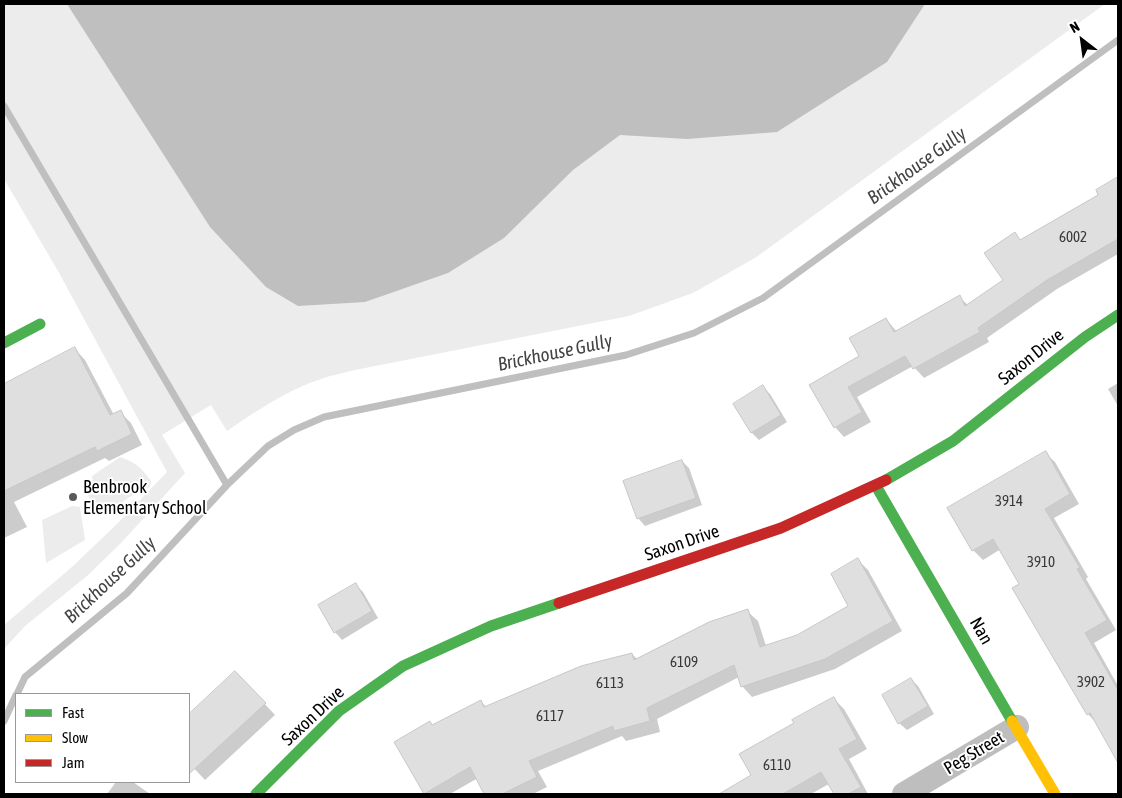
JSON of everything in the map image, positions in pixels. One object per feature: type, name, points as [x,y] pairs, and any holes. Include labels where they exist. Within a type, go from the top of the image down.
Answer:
[{"type":"street","name":"Saxon Drive","points":[[256,794],[340,710],[404,666],[491,626],[781,528],[876,486],[953,441],[1084,337],[1118,315]]},
{"type":"street","points":[[4,343],[40,324]]},
{"type":"street","name":"Nan","points":[[876,486],[1056,794]]},
{"type":"street","name":"Peg Street","points":[[904,794],[1017,727]]},
{"type":"shaded area","points":[[4,4],[1105,4],[755,258],[693,293],[629,316],[329,376],[284,395],[227,431],[211,405],[162,435],[185,473],[121,543],[87,576],[25,626],[4,649],[4,625],[73,566],[167,472],[58,271],[4,179]]},
{"type":"shaded area","points":[[67,4],[925,4],[887,62],[777,132],[687,139],[620,135],[573,170],[504,238],[448,273],[365,302],[298,306],[266,287],[210,227]]},
{"type":"shaded area","points":[[120,457],[134,463],[141,469],[151,481],[150,487],[137,492],[114,508],[95,506],[87,494],[93,483],[92,476]]},
{"type":"shaded area","points":[[72,506],[80,507],[85,540],[46,563],[42,520]]},
{"type":"building","points":[[1118,177],[1118,239],[1047,280],[978,328],[980,332],[913,369],[905,356],[848,387],[862,412],[834,428],[809,385],[859,356],[849,338],[886,318],[894,332],[960,295],[965,306],[1003,280],[984,253],[1015,232],[1020,240],[1098,195],[1096,190]]},
{"type":"building","points":[[75,347],[110,415],[121,410],[132,434],[97,451],[95,447],[4,491],[4,384]]},
{"type":"building","points":[[763,385],[781,415],[751,433],[733,404]]},
{"type":"building","points":[[1046,451],[1070,494],[1045,509],[1080,568],[1077,569],[1107,620],[1085,633],[1118,690],[1118,763],[1090,713],[1087,715],[1012,588],[1019,584],[993,539],[972,551],[947,508]]},
{"type":"building","points":[[682,460],[696,498],[637,519],[623,481]]},
{"type":"building","points":[[858,558],[893,621],[825,659],[741,687],[734,665],[647,708],[650,721],[614,731],[613,726],[529,761],[537,777],[502,794],[484,794],[470,767],[424,794],[394,742],[430,721],[432,725],[481,700],[484,707],[581,666],[632,653],[634,660],[709,622],[748,609],[760,647],[797,635],[848,606],[831,574]]},
{"type":"building","points":[[356,583],[372,611],[334,633],[318,605]]},
{"type":"building","points":[[235,671],[266,703],[190,773],[190,713]]},
{"type":"building","points":[[911,678],[928,706],[898,724],[882,695]]},
{"type":"building","points":[[834,697],[857,739],[839,749],[861,787],[848,794],[834,794],[821,772],[783,794],[719,794],[751,775],[739,754],[794,723],[792,720]]},
{"type":"waterway","name":"Brickhouse Gully","points":[[17,693],[25,677],[127,593],[227,485],[268,446],[294,430],[324,417],[626,355],[694,333],[763,298],[1118,40]]},
{"type":"waterway","points":[[4,106],[227,485]]},
{"type":"waterway","name":"Brickhouse Gully","points":[[4,721],[15,697]]},
{"type":"traffic: fast","points":[[886,480],[953,441],[1085,337],[1118,315]]},
{"type":"traffic: fast","points":[[4,343],[40,324]]},
{"type":"traffic: fast","points":[[876,486],[1012,721]]},
{"type":"traffic: fast","points":[[256,794],[339,711],[403,666],[491,626],[559,603]]},
{"type":"traffic: slow","points":[[1012,721],[1055,794]]},
{"type":"traffic: jam","points":[[559,603],[781,528],[886,480]]},
{"type":"place","name":"Benbrook Elementary School","points":[[73,497]]}]
